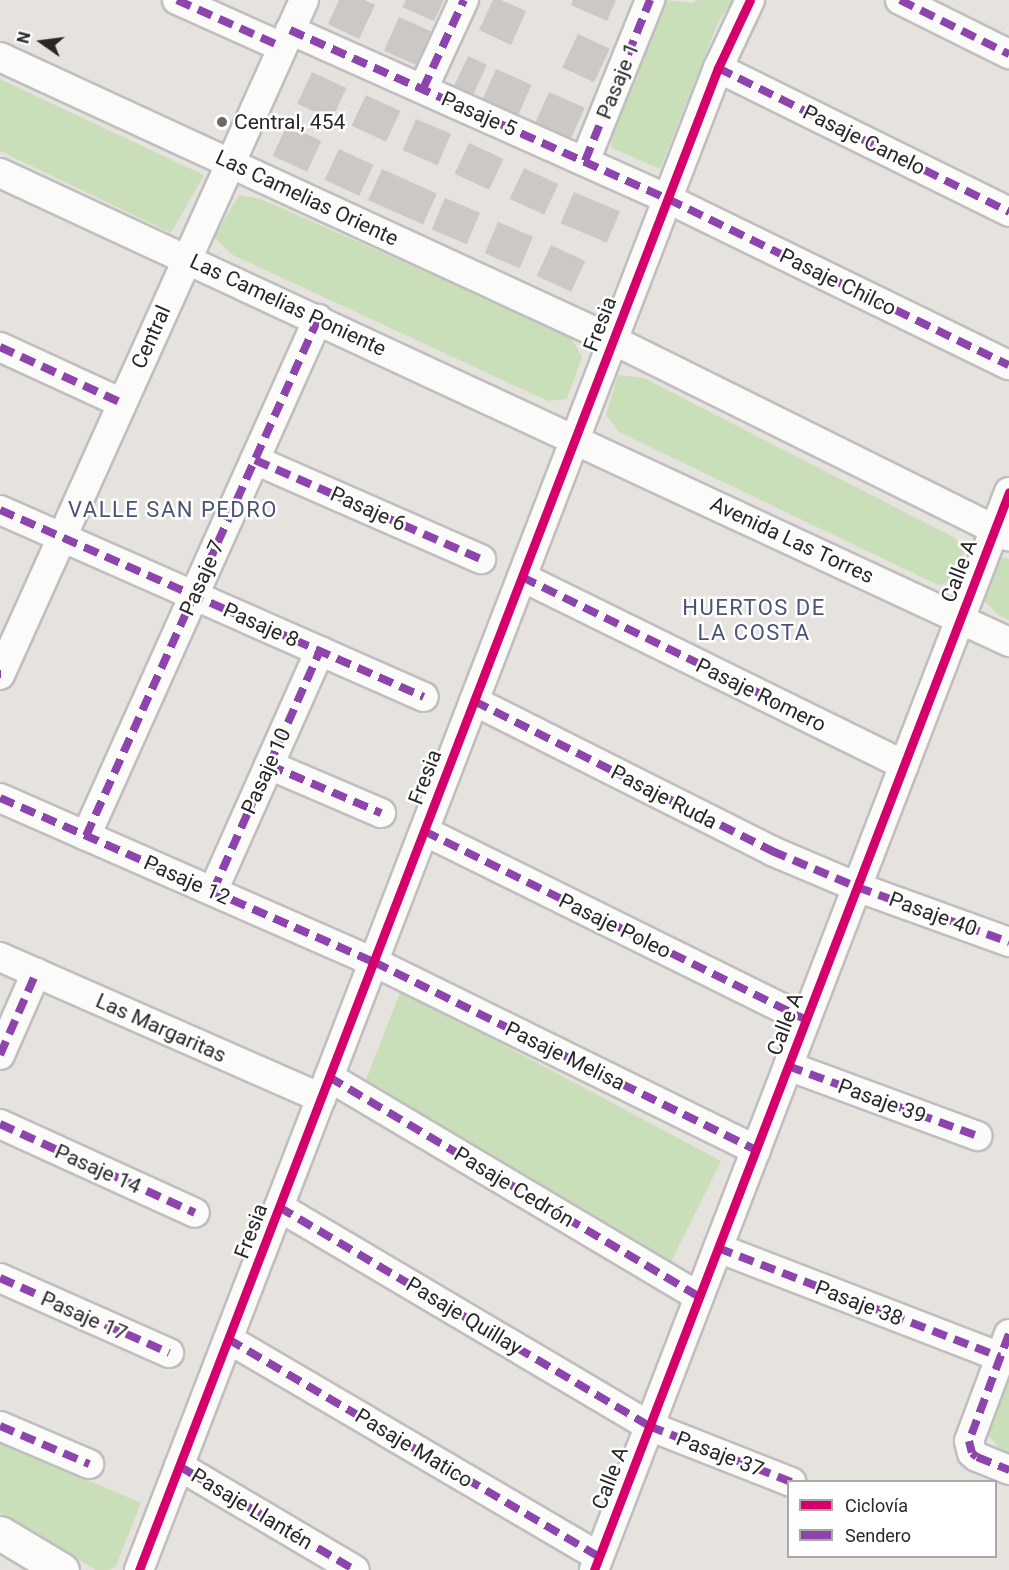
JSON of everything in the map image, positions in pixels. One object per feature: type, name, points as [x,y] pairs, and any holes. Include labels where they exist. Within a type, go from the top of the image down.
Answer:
[{"type":"street","name":"Pasaje 5","points":[[177,0],[423,89],[668,198]]},
{"type":"street","name":"Central","points":[[0,675],[304,0]]},
{"type":"street","points":[[423,89],[464,0]]},
{"type":"street","name":"Pasaje 1","points":[[585,161],[650,0]]},
{"type":"street","name":"Fresia","points":[[139,1570],[718,68],[750,0]]},
{"type":"street","points":[[900,0],[1009,54]]},
{"type":"street","name":"Las Camelias Oriente","points":[[0,57],[613,340]]},
{"type":"street","name":"Pasaje Canelo","points":[[718,68],[1009,212]]},
{"type":"street","name":"Las Camelias Poniente","points":[[0,173],[575,438]]},
{"type":"street","name":"Pasaje Chilco","points":[[668,198],[1009,364]]},
{"type":"street","name":"Pasaje 7","points":[[86,836],[318,320]]},
{"type":"street","points":[[613,340],[1002,534]]},
{"type":"street","points":[[0,347],[122,403]]},
{"type":"street","name":"Avenida Las Torres","points":[[575,438],[1009,642]]},
{"type":"street","name":"Pasaje 6","points":[[255,459],[481,559]]},
{"type":"street","name":"Calle A","points":[[596,1563],[960,619],[1002,534],[1009,492]]},
{"type":"street","name":"Pasaje 8","points":[[0,510],[424,697]]},
{"type":"street","name":"Pasaje Romero","points":[[522,577],[904,765]]},
{"type":"street","name":"Pasaje 10","points":[[213,891],[320,651]]},
{"type":"street","name":"Pasaje Ruda","points":[[474,701],[772,851],[857,887]]},
{"type":"street","points":[[269,765],[381,813]]},
{"type":"street","name":"Pasaje 12","points":[[0,798],[374,962]]},
{"type":"street","name":"Pasaje Poleo","points":[[424,831],[806,1020]]},
{"type":"street","name":"Pasaje 40","points":[[857,887],[1009,942]]},
{"type":"street","name":"Las Margaritas","points":[[0,957],[325,1088]]},
{"type":"street","name":"Pasaje Melisa","points":[[374,962],[756,1150]]},
{"type":"street","points":[[0,1055],[36,973]]},
{"type":"street","name":"Pasaje 39","points":[[788,1066],[977,1136]]},
{"type":"street","name":"Pasaje Cedrón","points":[[325,1088],[699,1297]]},
{"type":"street","name":"Pasaje 14","points":[[0,1124],[195,1213]]},
{"type":"street","name":"Pasaje Quillay","points":[[279,1207],[649,1426]]},
{"type":"street","name":"Pasaje 38","points":[[718,1248],[1005,1345]]},
{"type":"street","name":"Pasaje 17","points":[[0,1278],[169,1353]]},
{"type":"street","name":"Pasaje Matico","points":[[228,1339],[596,1563]]},
{"type":"street","points":[[1005,1345],[970,1434],[969,1447],[977,1457],[1009,1470]]},
{"type":"street","points":[[0,1426],[89,1464]]},
{"type":"street","name":"Pasaje 37","points":[[649,1426],[787,1480]]},
{"type":"street","name":"Pasaje Llantén","points":[[180,1466],[355,1570]]},
{"type":"street","points":[[0,1533],[62,1570]]},
{"type":"green space","points":[[666,0],[692,3],[697,0],[733,0],[718,23],[660,169],[612,148],[610,137]]},
{"type":"green space","points":[[0,79],[204,175],[171,233],[0,151]]},
{"type":"green space","points":[[239,195],[261,199],[570,335],[582,357],[567,399],[548,401],[233,255],[214,237]]},
{"type":"green space","points":[[618,375],[644,378],[955,538],[964,553],[953,581],[938,585],[619,432],[606,415]]},
{"type":"green space","points":[[996,556],[1009,559],[1009,620],[997,614],[981,597]]},
{"type":"green space","points":[[401,990],[721,1161],[669,1266],[364,1085]]},
{"type":"green space","points":[[1009,1370],[1009,1453],[999,1449],[986,1431]]},
{"type":"green space","points":[[0,1442],[141,1503],[116,1566],[109,1570],[96,1570],[0,1513]]},
{"type":"building","points":[[339,0],[364,0],[375,5],[359,39],[328,24]]},
{"type":"building","points":[[406,0],[444,0],[434,21],[402,7]]},
{"type":"building","points":[[493,0],[501,0],[526,11],[511,45],[479,30]]},
{"type":"building","points":[[573,0],[616,0],[607,21],[571,5]]},
{"type":"building","points":[[399,17],[431,31],[416,65],[384,51]]},
{"type":"building","points":[[578,34],[610,49],[594,82],[562,68]]},
{"type":"building","points":[[468,56],[487,65],[472,97],[453,88]]},
{"type":"building","points":[[496,69],[532,85],[517,117],[482,101]]},
{"type":"building","points":[[312,72],[346,88],[332,120],[297,104]]},
{"type":"building","points":[[549,92],[585,108],[570,140],[535,124]]},
{"type":"building","points":[[366,95],[400,111],[386,142],[352,126]]},
{"type":"building","points":[[416,119],[451,134],[438,165],[403,150]]},
{"type":"building","points":[[287,125],[321,141],[307,172],[273,156]]},
{"type":"building","points":[[469,143],[503,159],[489,190],[455,174]]},
{"type":"building","points":[[339,149],[373,165],[359,196],[325,180]]},
{"type":"building","points":[[524,168],[558,184],[544,215],[510,199]]},
{"type":"building","points":[[382,169],[437,193],[423,224],[368,200]]},
{"type":"building","points":[[574,192],[620,212],[607,243],[561,223]]},
{"type":"building","points":[[445,198],[480,213],[467,244],[432,229]]},
{"type":"building","points":[[498,222],[533,237],[520,268],[485,253]]},
{"type":"building","points":[[551,245],[585,261],[571,292],[537,276]]},
{"type":"marked path","points":[[177,0],[282,47]]},
{"type":"marked path","points":[[423,89],[464,0]]},
{"type":"marked path","points":[[585,161],[650,0]]},
{"type":"marked path","points":[[900,0],[1009,54]]},
{"type":"marked path","points":[[290,30],[668,199],[1009,365]]},
{"type":"marked path","points":[[718,68],[1009,212]]},
{"type":"marked path","points":[[86,836],[318,319]]},
{"type":"marked path","points":[[0,347],[122,403]]},
{"type":"marked path","points":[[255,460],[481,559]]},
{"type":"marked path","points":[[0,510],[424,697]]},
{"type":"marked path","points":[[522,577],[806,716]]},
{"type":"marked path","points":[[213,891],[320,651]]},
{"type":"marked path","points":[[474,701],[772,851],[857,887],[1009,942]]},
{"type":"marked path","points":[[269,765],[381,813]]},
{"type":"marked path","points":[[0,798],[374,962],[756,1150]]},
{"type":"marked path","points":[[424,831],[806,1020]]},
{"type":"marked path","points":[[0,1055],[36,973]]},
{"type":"marked path","points":[[788,1066],[977,1136]]},
{"type":"marked path","points":[[329,1077],[699,1297]]},
{"type":"marked path","points":[[0,1124],[195,1213]]},
{"type":"marked path","points":[[279,1207],[649,1426],[787,1480]]},
{"type":"marked path","points":[[718,1248],[1000,1357]]},
{"type":"marked path","points":[[0,1278],[169,1353]]},
{"type":"marked path","points":[[1009,1334],[969,1441],[972,1453],[977,1457],[1009,1470]]},
{"type":"marked path","points":[[228,1339],[599,1557]]},
{"type":"marked path","points":[[0,1426],[89,1464]]},
{"type":"marked path","points":[[179,1466],[355,1570]]},
{"type":"cycle path","points":[[139,1570],[718,68],[750,0]]},
{"type":"cycle path","points":[[594,1570],[1009,492]]},
{"type":"place","name":"Central, 454","points":[[222,122]]},
{"type":"district","name":"VALLE SAN PEDRO","points":[[173,510]]},
{"type":"district","name":"HUERTOS DE LA COSTA","points":[[754,620]]}]
